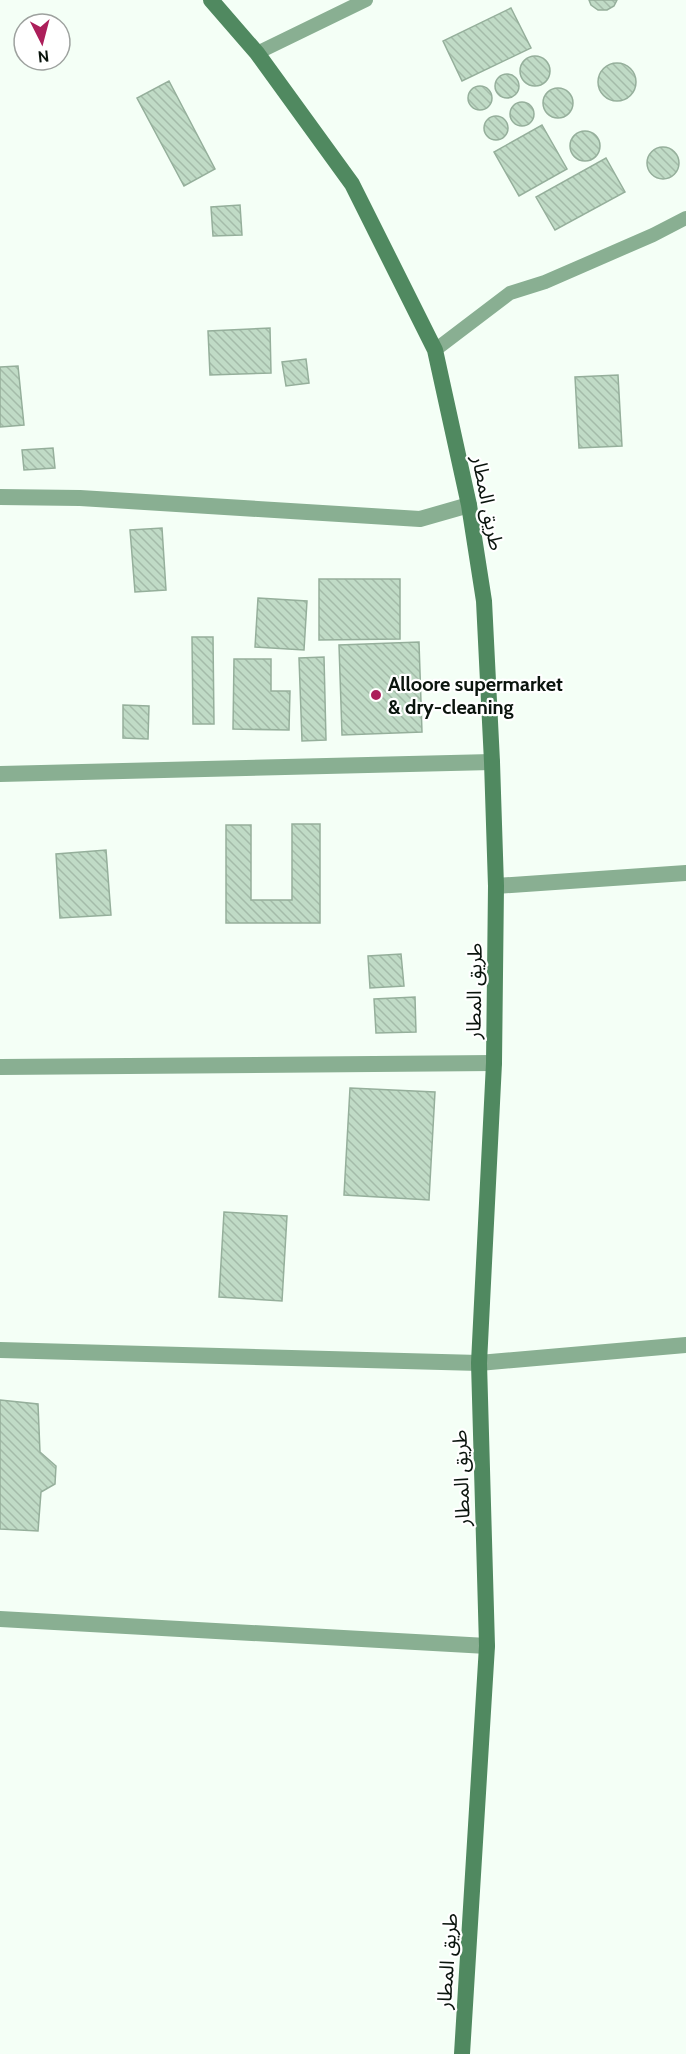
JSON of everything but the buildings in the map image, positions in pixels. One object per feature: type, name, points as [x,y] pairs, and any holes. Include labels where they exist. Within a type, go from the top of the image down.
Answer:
[{"type":"main road","name":"طريق المطار","points":[[211,0],[257,53],[352,184],[435,350],[469,505],[484,601],[496,886],[494,1063],[479,1363],[487,1646],[462,2054]]},
{"type":"street","points":[[0,497],[92,498],[420,519],[469,505]]},
{"type":"street","points":[[0,774],[492,762]]},
{"type":"street","points":[[496,886],[686,873]]},
{"type":"street","points":[[0,1067],[494,1063]]},
{"type":"street","points":[[0,1350],[479,1363],[686,1345]]},
{"type":"street","points":[[0,1619],[487,1646]]},
{"type":"lane","points":[[257,53],[366,0]]},
{"type":"lane","points":[[435,350],[510,293],[545,282],[653,235],[686,218]]},
{"type":"place","name":"Alloore supermarket & dry-cleaning","points":[[376,695]]}]
